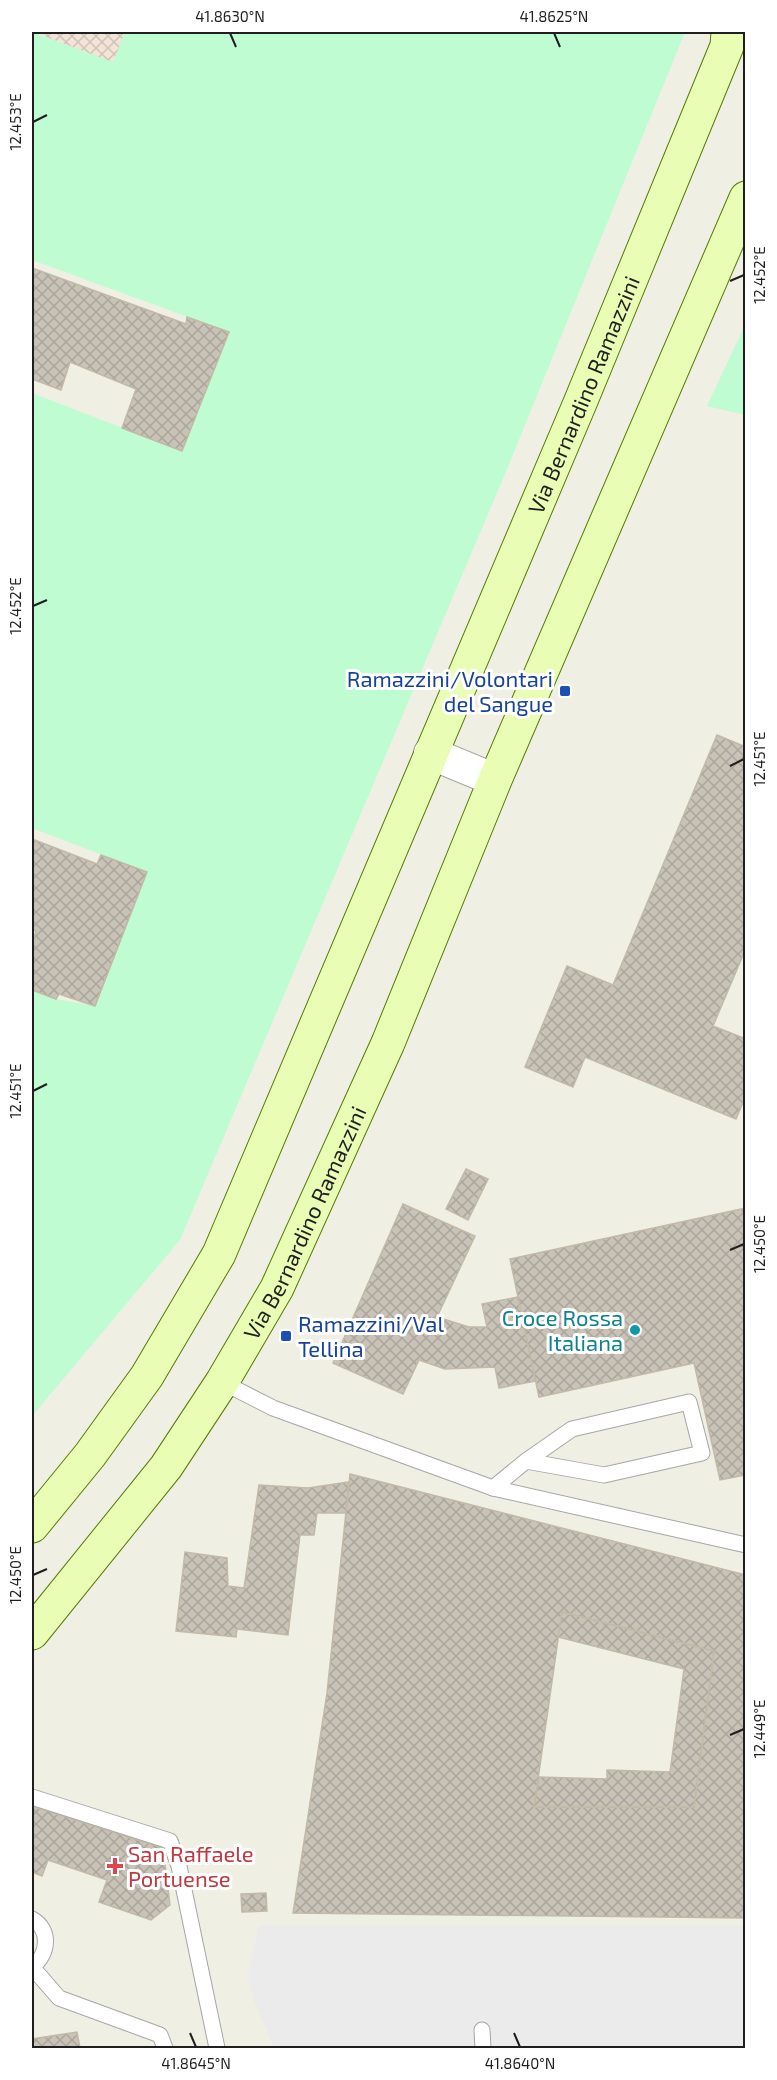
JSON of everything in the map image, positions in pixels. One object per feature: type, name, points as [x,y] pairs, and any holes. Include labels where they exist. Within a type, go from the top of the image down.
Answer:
[{"type":"street","name":"Via Bernardino Ramazzini","points":[[32,1526],[90,1455],[147,1376],[219,1254],[580,403],[730,36]]},
{"type":"street","name":"Via Bernardino Ramazzini","points":[[34,1624],[166,1467],[222,1382],[277,1288],[387,1043],[495,780],[746,198]]},
{"type":"street","points":[[430,753],[495,780]]},
{"type":"lane","points":[[222,1382],[273,1408],[492,1488],[746,1545]]},
{"type":"lane","points":[[492,1488],[526,1461],[572,1429],[689,1402],[702,1453],[604,1475],[526,1461]]},
{"type":"lane","points":[[32,1797],[170,1841],[179,1866],[217,2049]]},
{"type":"lane","points":[[32,1920],[42,1929],[46,1946],[38,1962],[32,1967],[59,1998],[160,2035],[165,2049]]},
{"type":"lane","points":[[482,2030],[483,2049]]},
{"type":"shaded area","points":[[33,32],[125,32],[114,63]]},
{"type":"shaded area","points":[[259,1925],[745,1925],[745,2048],[274,2048],[253,1998],[248,1974]]},
{"type":"green space","points":[[32,32],[113,62],[125,32],[685,32],[505,474],[180,1240],[32,1416],[32,987],[56,999],[95,1006],[147,872],[32,828],[32,393],[182,451],[229,332],[32,260]]},
{"type":"green space","points":[[745,325],[746,415],[707,406]]},
{"type":"building","points":[[32,268],[186,324],[187,317],[229,332],[182,451],[122,428],[136,389],[70,362],[61,390],[32,379]]},
{"type":"building","points":[[717,735],[746,747],[746,948],[713,1026],[746,1039],[746,1095],[736,1119],[585,1057],[573,1087],[525,1067],[567,966],[613,985]]},
{"type":"building","points":[[32,839],[97,864],[101,855],[147,872],[95,1006],[59,994],[56,999],[32,990],[32,944],[36,931],[32,930]]},
{"type":"building","points":[[466,1169],[488,1179],[468,1220],[446,1209]]},
{"type":"building","points":[[403,1204],[475,1236],[437,1317],[469,1327],[487,1327],[482,1304],[518,1297],[536,1381],[499,1388],[495,1367],[445,1369],[419,1360],[403,1394],[333,1363]]},
{"type":"building","name":"Croce Rossa Italiana","points":[[746,1208],[746,1475],[720,1480],[694,1363],[539,1397],[510,1259]]},
{"type":"building","points":[[350,1474],[746,1575],[746,1918],[293,1913],[327,1693]],"holes":[[[562,1612],[714,1651],[694,1807],[534,1807]]]},
{"type":"building","points":[[349,1482],[346,1513],[317,1513],[314,1535],[300,1535],[288,1635],[237,1629],[236,1637],[176,1631],[185,1552],[227,1558],[228,1586],[244,1588],[259,1485],[308,1488]]},
{"type":"building","points":[[562,1612],[714,1651],[694,1807],[534,1807],[539,1777],[607,1779],[607,1770],[670,1772],[684,1669],[558,1637]]},
{"type":"building","name":"San Raffaele Portuense","points":[[32,1806],[163,1848],[170,1905],[151,1920],[99,1902],[107,1880],[48,1860],[42,1876],[32,1872]]},
{"type":"building","points":[[266,1893],[267,1911],[242,1912],[241,1894]]},
{"type":"building","points":[[77,2032],[80,2048],[32,2048],[32,2039]]},
{"type":"place","name":"Ramazzini/Volontari del Sangue","points":[[565,691]]},
{"type":"place","name":"Croce Rossa Italiana","points":[[635,1330]]},
{"type":"place","name":"Ramazzini/Val Tellina","points":[[286,1336]]},
{"type":"place","name":"San Raffaele Portuense","points":[[115,1866]]}]
